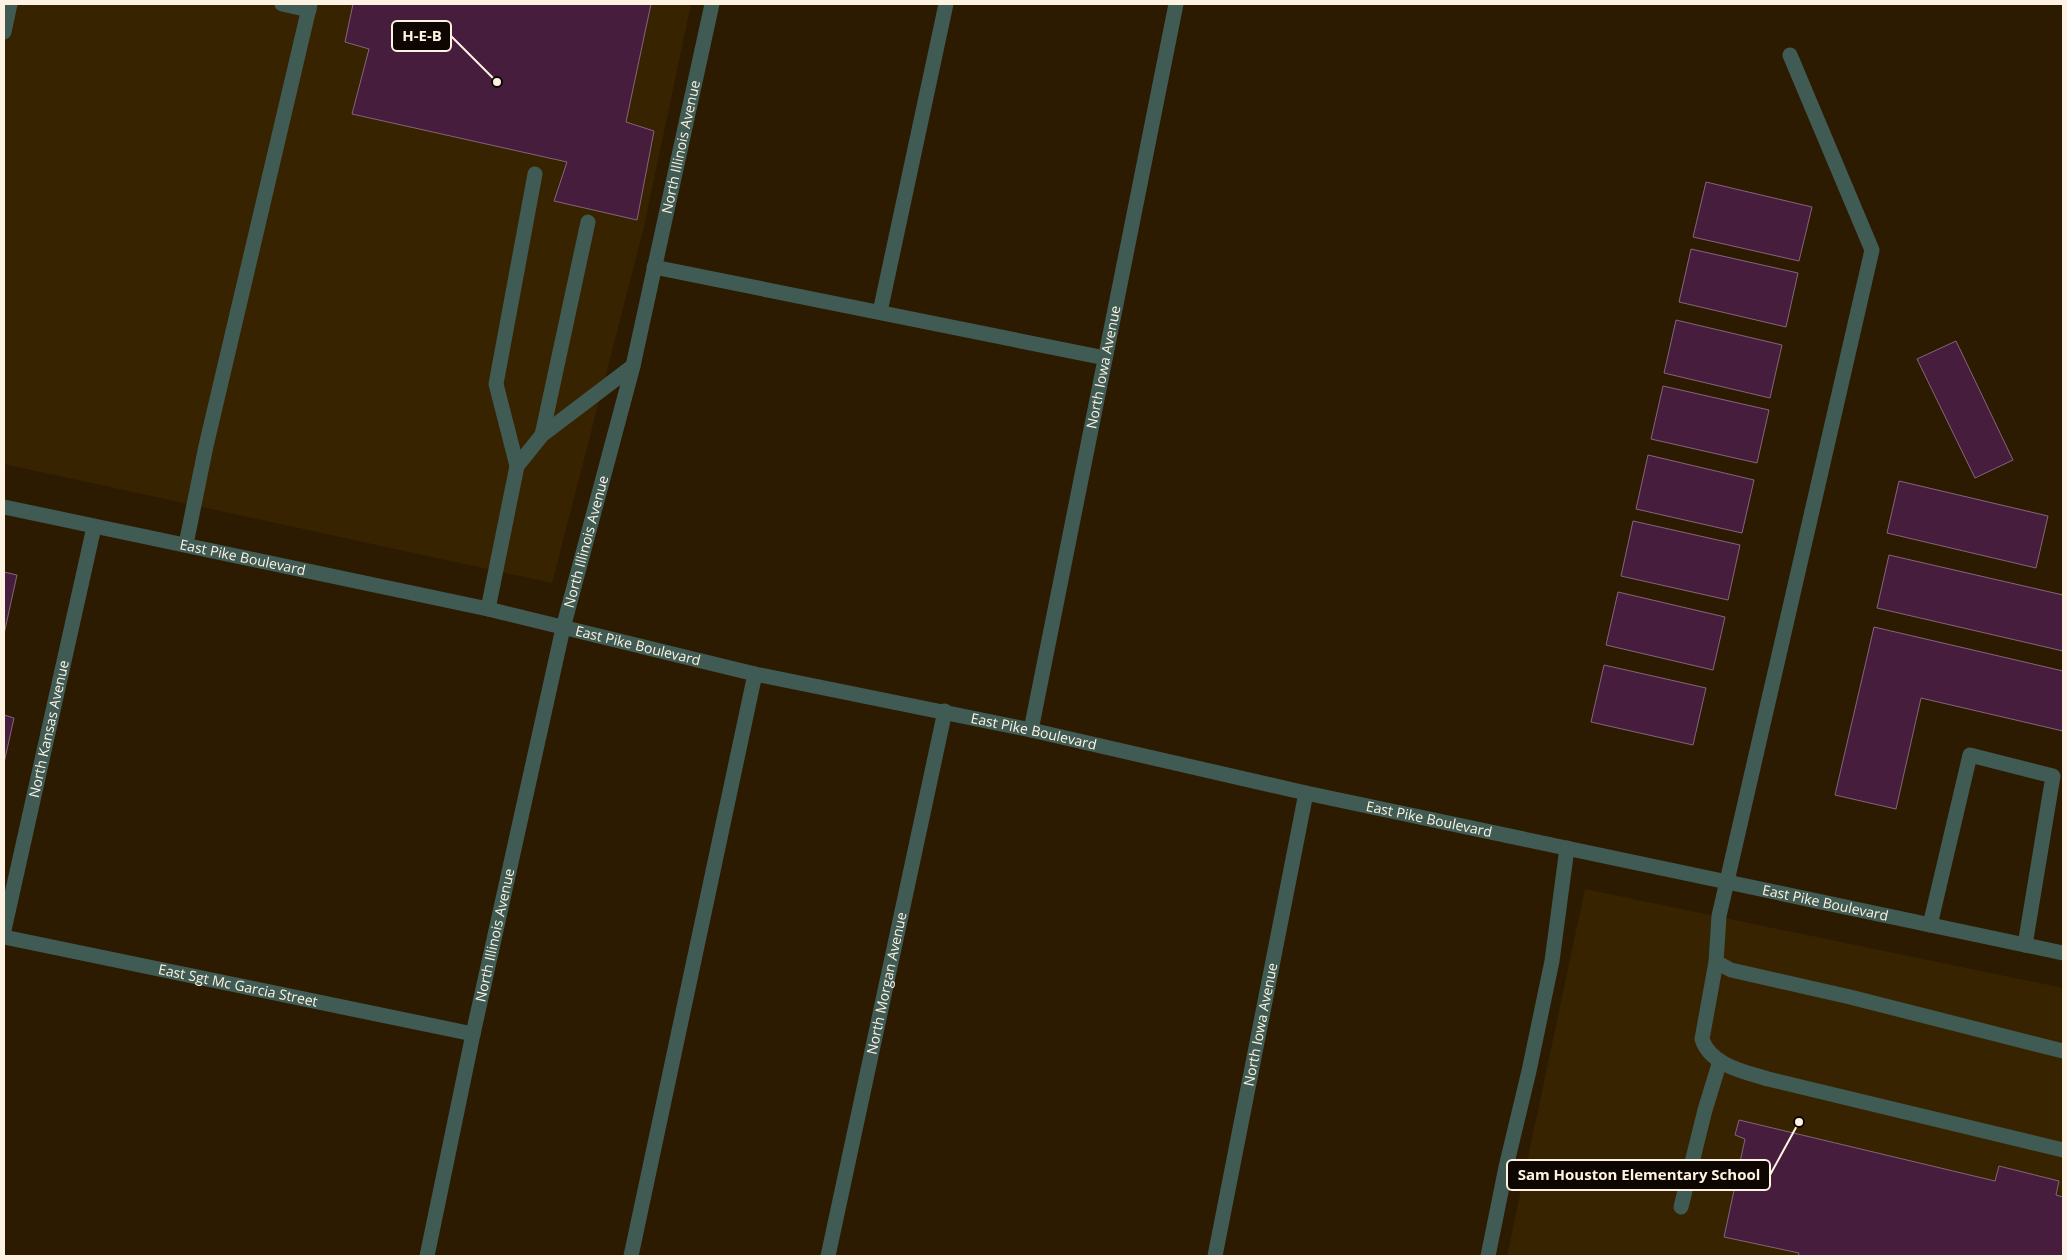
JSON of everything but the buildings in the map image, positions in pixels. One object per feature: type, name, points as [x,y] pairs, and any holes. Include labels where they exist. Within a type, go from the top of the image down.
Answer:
[{"type":"street","points":[[4,32],[10,4]]},
{"type":"street","points":[[186,544],[211,428],[310,7],[282,4]]},
{"type":"street","name":"North Illinois Avenue","points":[[426,1256],[563,628],[632,366],[712,4]]},
{"type":"street","points":[[880,312],[946,4]]},
{"type":"street","name":"North Iowa Avenue","points":[[1031,730],[1176,4]]},
{"type":"street","points":[[1790,55],[1872,250],[1719,916],[1716,962],[1702,1039],[1704,1047],[1724,1064],[1768,1079],[2063,1150]]},
{"type":"street","points":[[488,609],[517,466],[496,384],[535,174]]},
{"type":"street","points":[[542,435],[588,222]]},
{"type":"street","points":[[654,267],[1106,358]]},
{"type":"street","points":[[517,466],[542,435],[632,366]]},
{"type":"street","name":"East Pike Boulevard","points":[[4,507],[488,609],[755,674],[945,711],[1306,793],[2063,953]]},
{"type":"street","name":"North Kansas Avenue","points":[[4,930],[94,527]]},
{"type":"street","points":[[631,1256],[755,674]]},
{"type":"street","name":"North Morgan Avenue","points":[[828,1256],[945,711]]},
{"type":"street","points":[[1930,925],[1970,755],[2053,776],[2025,945]]},
{"type":"street","name":"North Iowa Avenue","points":[[1215,1256],[1306,793]]},
{"type":"street","points":[[1488,1256],[1552,961],[1567,848]]},
{"type":"street","name":"East Sgt Mc Garcia Street","points":[[4,937],[473,1034]]},
{"type":"street","points":[[1716,962],[1731,970],[1850,997],[2063,1051]]},
{"type":"street","points":[[1681,1207],[1705,1110],[1720,1060]]},
{"type":"shaded area","points":[[4,4],[691,4],[643,231],[552,583],[4,464]]},
{"type":"shaded area","points":[[1585,889],[2063,988],[2063,1256],[1507,1256]]},
{"type":"place","name":"H-E-B","points":[[497,82]]},
{"type":"place","name":"Sam Houston Elementary School","points":[[1799,1122]]}]
